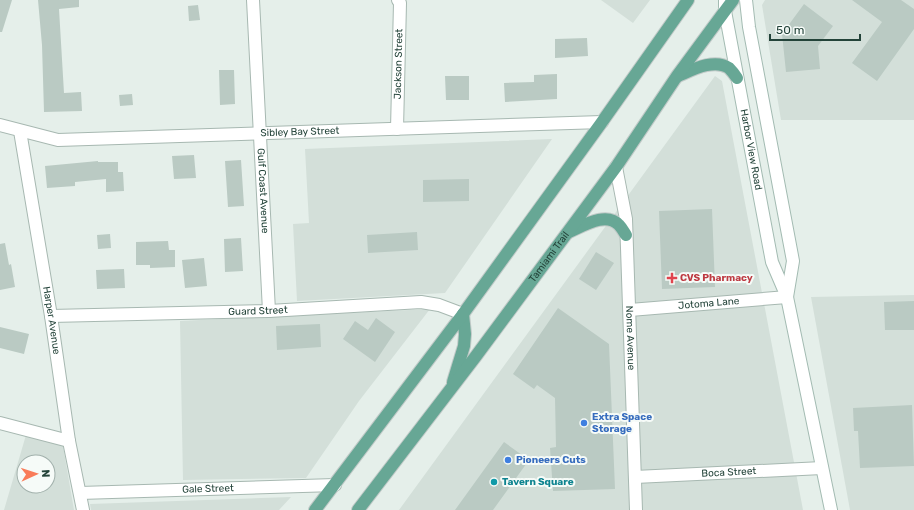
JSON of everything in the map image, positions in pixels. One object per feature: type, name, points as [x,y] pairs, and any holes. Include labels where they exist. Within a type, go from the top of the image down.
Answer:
[{"type":"main road","points":[[315,510],[463,314],[688,0]]},
{"type":"main road","name":"Tamiami Trail","points":[[358,510],[451,389],[616,167],[725,5],[733,0]]},
{"type":"main road","points":[[677,76],[702,66],[715,64],[728,68],[737,78]]},
{"type":"main road","points":[[568,232],[600,219],[609,218],[619,224],[626,235]]},
{"type":"main road","points":[[451,389],[464,346],[465,334],[463,314]]},
{"type":"street","name":"Gulf Coast Avenue","points":[[253,0],[268,310]]},
{"type":"street","name":"Jackson Street","points":[[397,129],[400,3],[398,0]]},
{"type":"street","name":"Harbor View Road","points":[[746,0],[749,27],[793,261],[788,297]]},
{"type":"street","name":"Harbor View Road","points":[[725,5],[737,78],[772,262],[788,297],[830,510]]},
{"type":"street","name":"Sibley Bay Street","points":[[0,124],[20,131],[58,140],[602,122]]},
{"type":"street","name":"Harper Avenue","points":[[20,131],[70,441],[83,510]]},
{"type":"street","name":"Nome Avenue","points":[[616,167],[626,219],[636,510]]},
{"type":"street","name":"Jotoma Lane","points":[[630,310],[788,297]]},
{"type":"street","name":"Guard Street","points":[[51,316],[268,310],[421,302],[439,305],[463,314]]},
{"type":"street","points":[[0,423],[70,441]]},
{"type":"street","name":"Boca Street","points":[[635,477],[822,468]]},
{"type":"street","name":"Gale Street","points":[[80,493],[335,485]]},
{"type":"shaded area","points":[[601,0],[650,0],[633,23]]},
{"type":"shaded area","points":[[765,0],[914,0],[914,120],[781,120],[762,5]]},
{"type":"shaded area","points":[[715,76],[722,81],[803,510],[399,510]]},
{"type":"shaded area","points":[[552,139],[445,293],[297,301],[293,224],[309,223],[305,149]]},
{"type":"shaded area","points":[[914,295],[914,510],[850,510],[811,297]]},
{"type":"shaded area","points":[[430,309],[359,401],[306,478],[183,480],[180,321]]},
{"type":"shaded area","points":[[26,435],[63,446],[74,510],[4,510],[16,469],[16,494],[56,494],[56,454],[20,454]]},
{"type":"shaded area","points":[[291,497],[279,510],[91,510],[90,504]]},
{"type":"building","points":[[0,0],[12,0],[2,32],[0,32]]},
{"type":"building","points":[[38,0],[79,0],[79,7],[59,9],[64,93],[81,92],[82,111],[44,112],[42,45]]},
{"type":"building","points":[[852,0],[901,0],[914,9],[914,29],[877,81],[852,63],[882,22]]},
{"type":"building","points":[[804,4],[833,26],[818,46],[820,69],[786,72],[782,34]]},
{"type":"building","points":[[198,5],[200,20],[189,21],[188,6]]},
{"type":"building","points":[[587,38],[588,56],[555,58],[555,39]]},
{"type":"building","points":[[219,70],[234,70],[235,104],[220,105]]},
{"type":"building","points":[[557,74],[557,99],[505,102],[504,83],[534,82],[534,75]]},
{"type":"building","points":[[445,76],[469,76],[469,100],[446,100]]},
{"type":"building","points":[[132,94],[133,105],[120,106],[119,95]]},
{"type":"building","points":[[194,155],[196,178],[174,179],[172,156]]},
{"type":"building","points":[[241,160],[244,206],[228,207],[225,161]]},
{"type":"building","points":[[98,161],[118,162],[118,172],[123,172],[124,191],[106,192],[106,179],[75,182],[75,186],[47,188],[45,166]]},
{"type":"building","points":[[469,179],[469,201],[423,202],[423,180]]},
{"type":"building","name":"CVS Pharmacy","points":[[712,209],[715,287],[662,289],[659,211]]},
{"type":"building","points":[[417,232],[418,250],[368,253],[367,235]]},
{"type":"building","points":[[110,234],[111,248],[98,249],[97,235]]},
{"type":"building","points":[[241,238],[243,271],[225,272],[224,239]]},
{"type":"building","points":[[168,241],[169,250],[175,250],[175,267],[150,268],[150,265],[136,265],[136,242]]},
{"type":"building","points":[[5,243],[15,287],[0,290],[0,244]]},
{"type":"building","points":[[596,252],[614,263],[596,290],[579,279]]},
{"type":"building","points":[[204,258],[207,286],[185,288],[182,260]]},
{"type":"building","points":[[124,269],[125,288],[97,289],[96,270]]},
{"type":"building","points":[[914,301],[914,330],[885,330],[884,302]]},
{"type":"building","name":"Extra Space Storage","points":[[558,308],[609,344],[615,489],[553,491],[550,448],[556,447],[555,398],[537,385],[534,389],[513,374]]},
{"type":"building","points":[[376,318],[395,332],[375,362],[343,339],[355,321],[368,330]]},
{"type":"building","points":[[320,324],[321,347],[277,350],[276,326]]},
{"type":"building","points":[[0,327],[29,334],[24,354],[0,348]]},
{"type":"building","points":[[912,405],[914,466],[860,468],[858,431],[854,431],[853,408]]},
{"type":"building","name":"Tavern Square","points":[[504,442],[529,460],[493,510],[455,510]]},
{"type":"place","name":"CVS Pharmacy","points":[[672,278]]},
{"type":"place","name":"Extra Space Storage","points":[[584,423]]},
{"type":"place","name":"Pioneers Cuts","points":[[508,460]]},
{"type":"place","name":"Tavern Square","points":[[494,482]]}]
